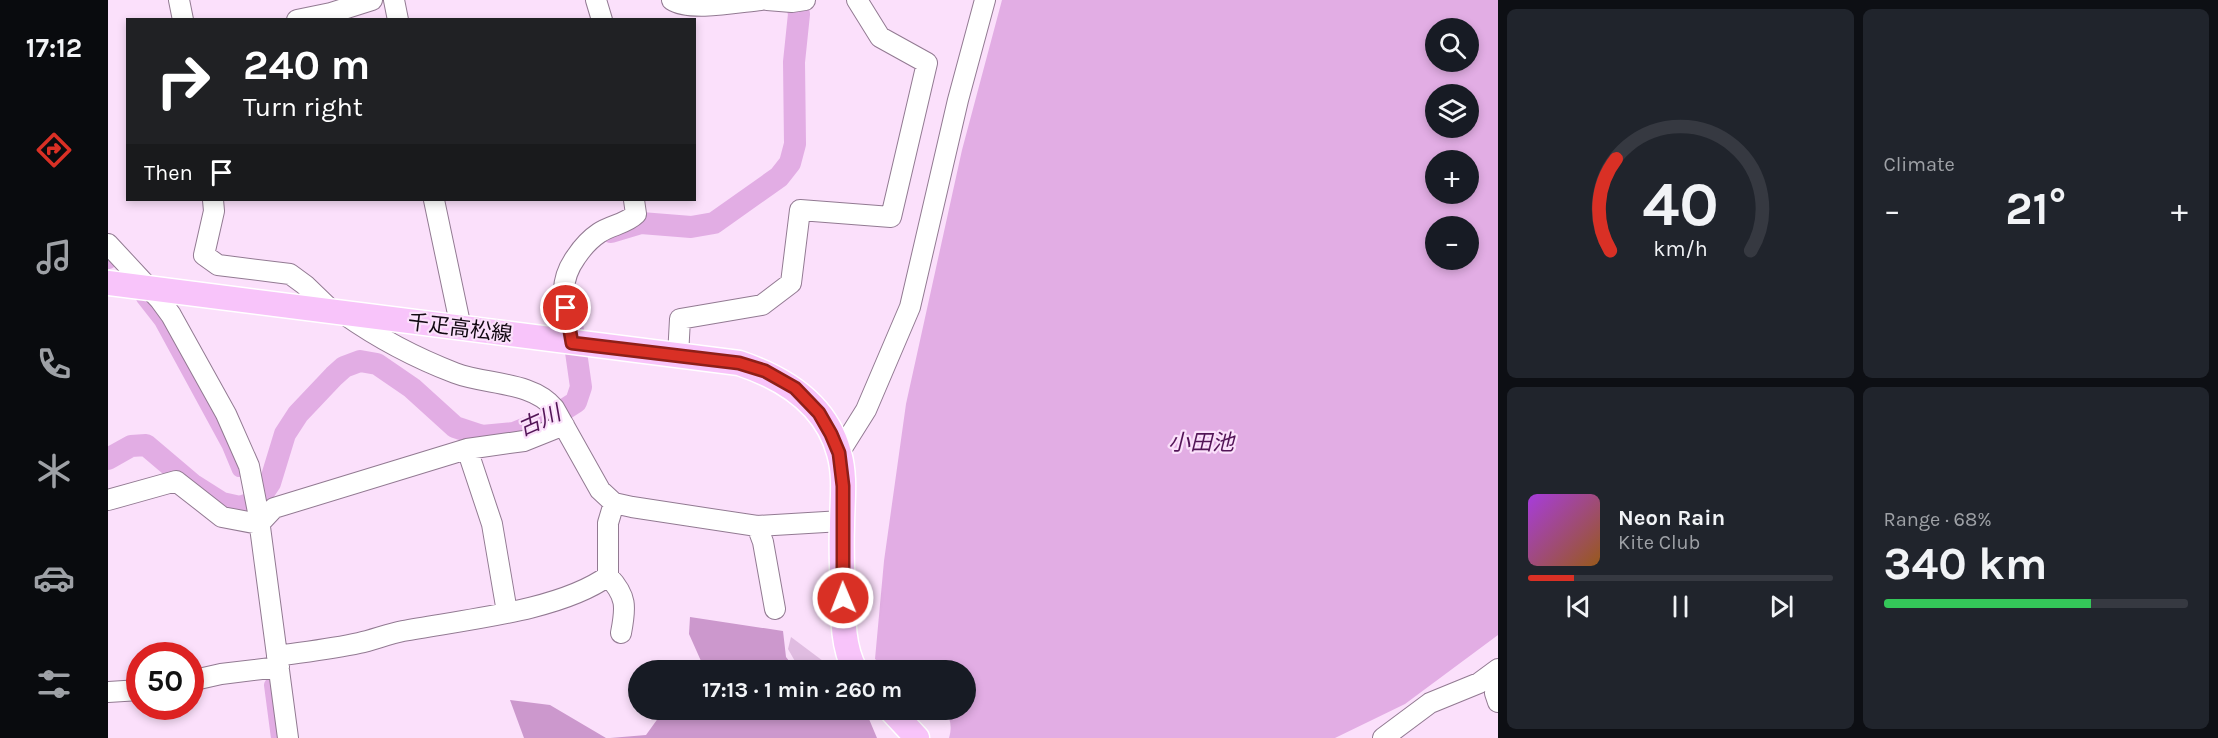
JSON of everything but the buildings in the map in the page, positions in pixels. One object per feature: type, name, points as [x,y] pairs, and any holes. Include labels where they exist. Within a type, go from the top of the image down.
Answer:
[{"type":"main road","name":"千疋高松線","points":[[108,283],[739,363],[765,371],[795,388],[819,413],[839,453],[843,486],[843,621],[846,647],[851,660]]},
{"type":"main road","points":[[900,720],[917,738]]},
{"type":"street","points":[[179,0],[183,18]]},
{"type":"street","points":[[307,18],[372,0]]},
{"type":"street","points":[[394,0],[398,18]]},
{"type":"street","points":[[596,0],[601,18]]},
{"type":"street","points":[[672,0],[678,4],[694,6],[761,0]]},
{"type":"street","points":[[767,0],[799,1]]},
{"type":"street","points":[[678,356],[680,319],[762,305],[791,283],[800,210],[891,217],[927,63],[880,37],[857,0]]},
{"type":"street","points":[[839,453],[866,410],[910,307],[958,100],[985,0]]},
{"type":"street","points":[[213,201],[214,211],[204,255],[218,266],[290,274],[339,314],[382,339],[457,374],[524,389],[548,400],[600,490],[614,503],[757,526],[842,520]]},
{"type":"street","points":[[434,201],[461,328]]},
{"type":"street","points":[[578,344],[563,290],[564,279],[581,249],[597,234],[613,225],[630,220],[636,214],[634,201]]},
{"type":"street","points":[[108,244],[171,315],[226,414],[244,453],[259,518],[288,738]]},
{"type":"street","points":[[108,500],[176,481],[222,517],[259,518],[274,508],[466,449],[524,441],[560,418]]},
{"type":"street","points":[[466,449],[492,524],[507,612]]},
{"type":"street","points":[[614,503],[608,523],[608,576],[618,586],[624,600],[625,609],[621,633]]},
{"type":"street","points":[[757,526],[763,542],[775,609]]},
{"type":"street","points":[[204,678],[399,632],[507,612],[574,595],[593,587],[608,576]]},
{"type":"street","points":[[1383,738],[1430,703],[1479,683],[1498,669]]},
{"type":"street","points":[[108,692],[126,691]]},
{"type":"street","points":[[1498,691],[1495,693],[1498,702]]},
{"type":"shaded area","points":[[690,617],[783,631],[788,660],[701,660],[689,634]]},
{"type":"shaded area","points":[[791,637],[822,660],[794,660],[788,649]]},
{"type":"shaded area","points":[[510,700],[550,705],[606,738],[524,738]]},
{"type":"shaded area","points":[[657,720],[869,720],[877,738],[610,738],[646,735]]},
{"type":"water","name":"小田池","points":[[1002,0],[1498,0],[1498,635],[1405,704],[1335,738],[949,738],[949,720],[976,720],[976,660],[875,659],[884,561],[906,404],[962,150]]},
{"type":"waterway","name":"古川","points":[[611,232],[641,223],[691,227],[714,223],[779,177],[790,163],[795,144],[794,62],[799,14],[796,0]]},
{"type":"waterway","points":[[143,298],[161,321],[229,446],[239,470]]},
{"type":"waterway","name":"古川","points":[[108,459],[131,446],[146,445],[192,484],[222,503],[240,507],[258,501],[270,483],[285,434],[298,414],[344,367],[360,361],[377,364],[412,388],[455,427],[482,436],[514,433],[551,418],[576,402],[581,387],[572,324]]},
{"type":"waterway","points":[[271,685],[278,738]]},
{"type":"route","points":[[566,308],[572,343],[739,363],[765,371],[795,388],[819,413],[839,453],[843,486],[843,598]]}]
